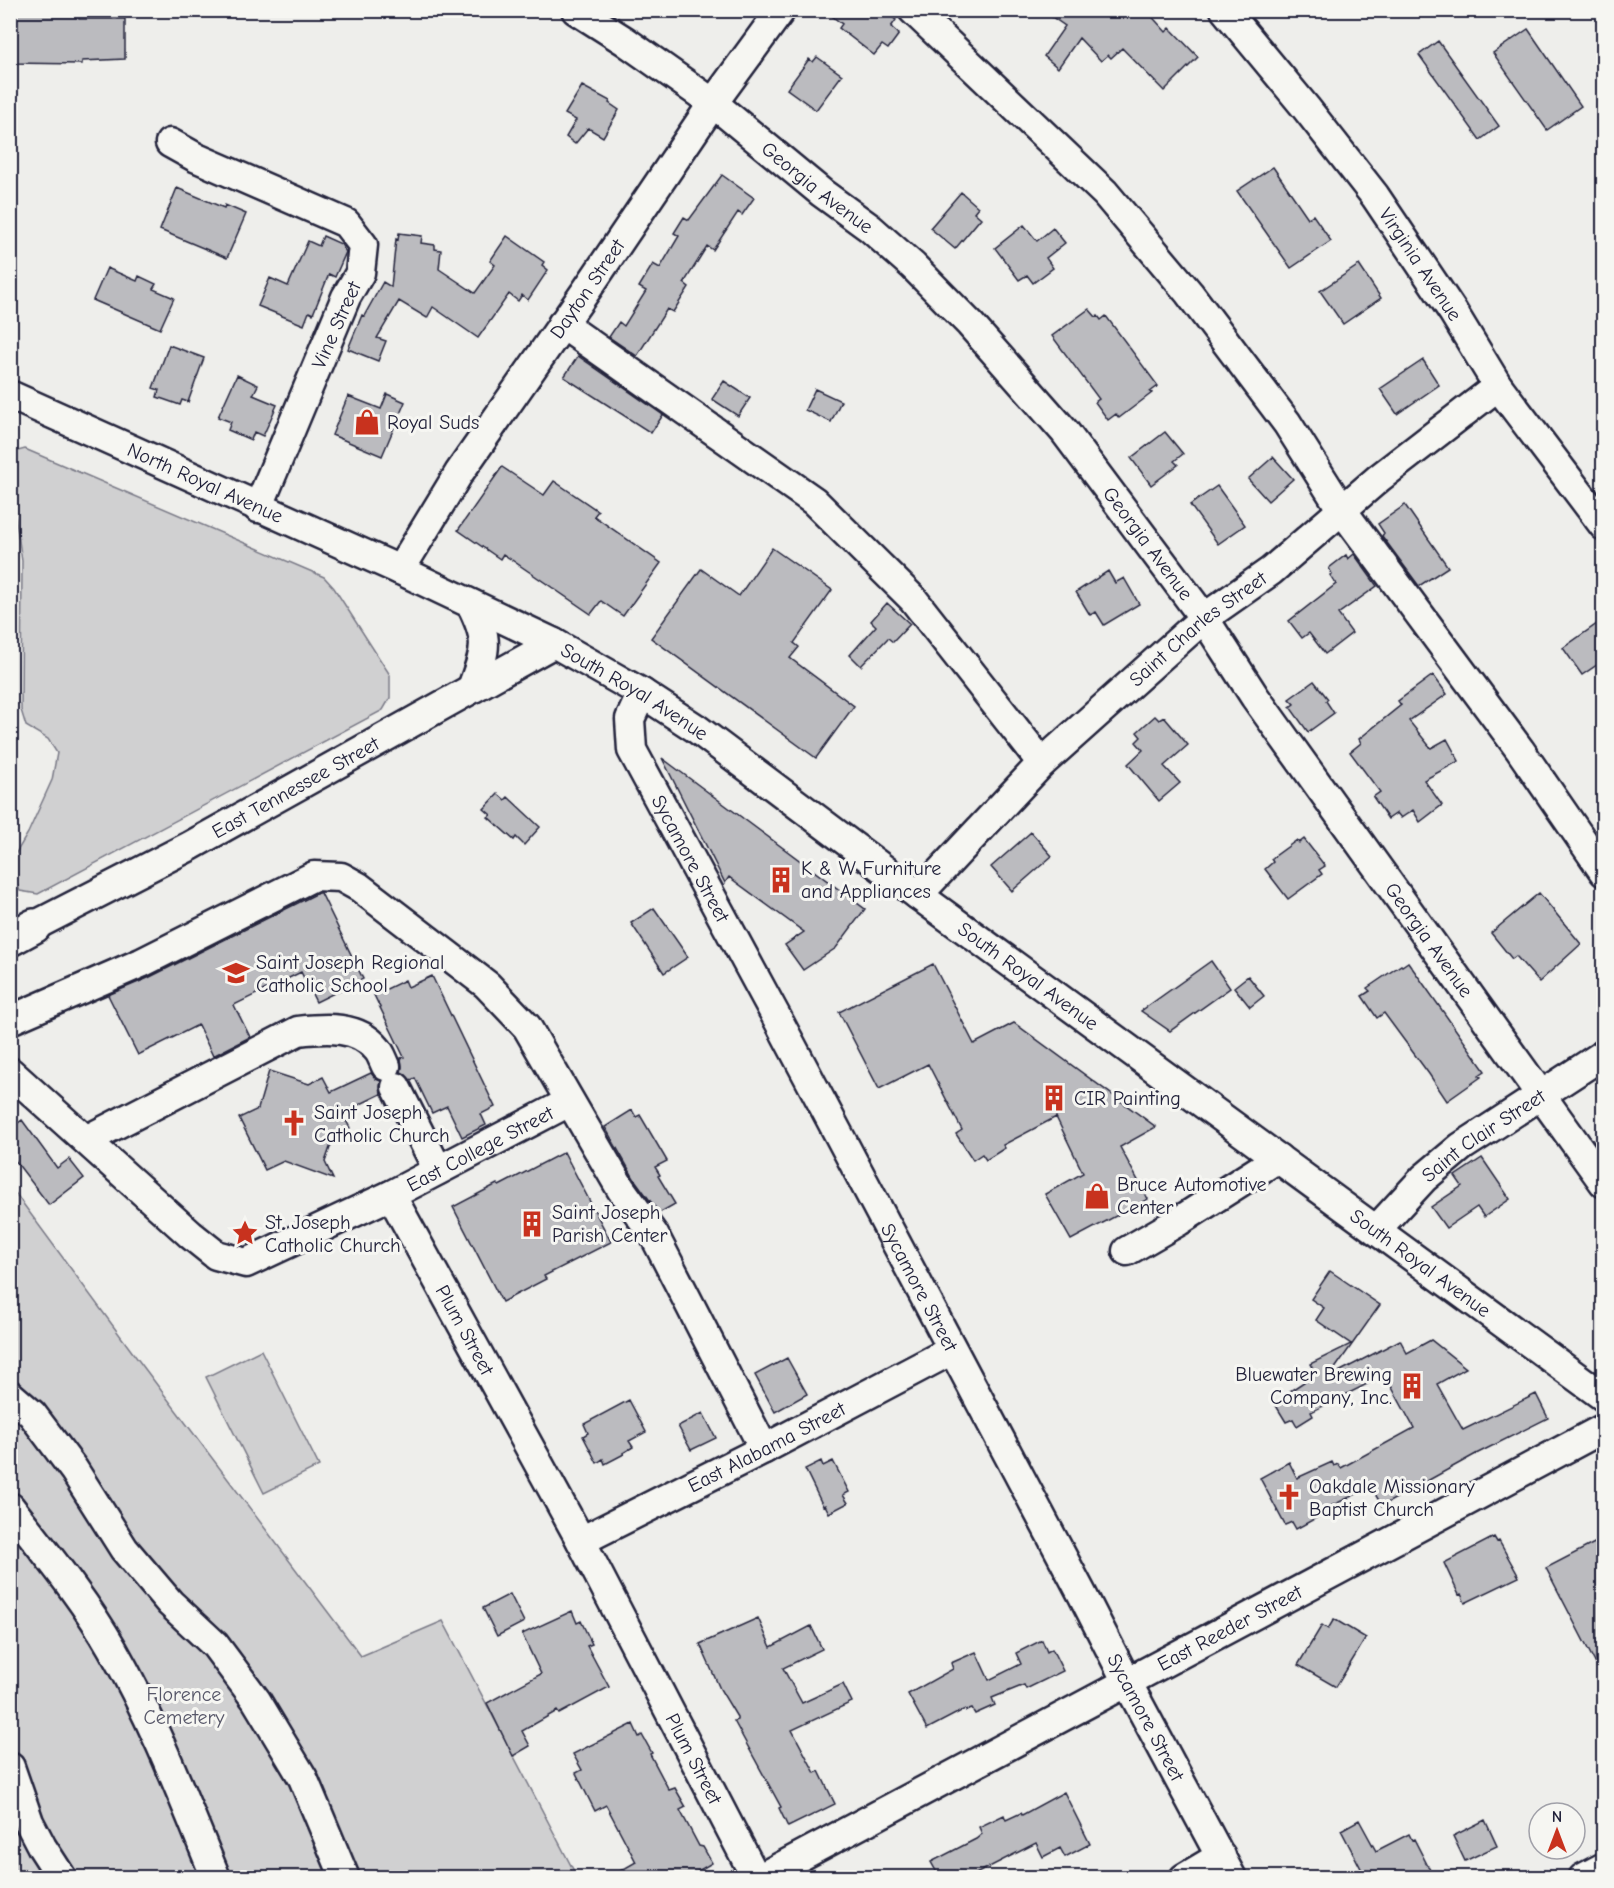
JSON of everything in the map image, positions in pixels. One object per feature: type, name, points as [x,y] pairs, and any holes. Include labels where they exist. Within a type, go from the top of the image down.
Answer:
[{"type":"street","name":"Georgia Avenue","points":[[576,10],[625,41],[713,103],[822,193],[879,236],[913,266],[970,324],[1065,432],[1204,618],[1256,697],[1604,1183]]},
{"type":"street","name":"Dayton Street","points":[[400,570],[459,473],[713,103],[781,10]]},
{"type":"street","points":[[913,10],[1105,192],[1189,293],[1287,423],[1342,510],[1520,750],[1604,872]]},
{"type":"street","name":"Virginia Avenue","points":[[1225,10],[1375,196],[1453,312],[1498,386],[1604,526]]},
{"type":"street","name":"Vine Street","points":[[170,143],[197,158],[346,223],[363,245],[360,273],[346,297],[258,508]]},
{"type":"street","points":[[562,324],[814,501],[913,599],[1042,763]]},
{"type":"street","name":"Saint Charles Street","points":[[918,895],[1042,763],[1204,618],[1271,571],[1379,478],[1498,386]]},
{"type":"street","name":"North Royal Avenue","points":[[10,395],[400,570]]},
{"type":"street","name":"South Royal Avenue","points":[[400,570],[554,643],[642,693],[696,729],[918,895],[1604,1397]]},
{"type":"street","points":[[471,604],[483,628],[485,647],[472,688]]},
{"type":"street","name":"East Tennessee Street","points":[[18,931],[190,846],[554,643]]},
{"type":"street","name":"Sycamore Street","points":[[642,693],[630,719],[632,750],[777,1018],[1227,1867]]},
{"type":"street","points":[[10,1020],[141,963],[314,876],[340,877],[359,887],[487,986],[527,1027],[621,1189],[654,1235],[764,1449]]},
{"type":"street","points":[[86,1140],[298,1031],[322,1028],[344,1030],[363,1037],[377,1049],[438,1170]]},
{"type":"street","name":"Saint Clair Street","points":[[1376,1230],[1434,1170],[1470,1141],[1604,1054]]},
{"type":"street","points":[[10,1072],[216,1255],[246,1263],[391,1195]]},
{"type":"street","name":"East College Street","points":[[391,1195],[569,1102]]},
{"type":"street","points":[[1127,1251],[1278,1158]]},
{"type":"street","name":"Plum Street","points":[[391,1195],[581,1541],[756,1878]]},
{"type":"street","name":"East Alabama Street","points":[[581,1541],[764,1449],[952,1350]]},
{"type":"street","points":[[10,1395],[32,1414],[74,1470],[124,1549],[170,1603],[215,1645],[256,1700],[303,1778],[345,1878]]},
{"type":"street","name":"East Reeder Street","points":[[760,1878],[1604,1428]]},
{"type":"street","points":[[10,1507],[58,1570],[111,1647],[150,1718],[216,1878]]},
{"type":"street","points":[[10,1767],[29,1822],[62,1878]]},
{"type":"street","points":[[1184,1878],[1227,1867]]},
{"type":"street","points":[[1583,1878],[1604,1867]]},
{"type":"green space","points":[[25,449],[324,577],[334,588],[390,675],[390,698],[383,710],[38,894],[20,891],[13,875],[13,858],[28,833],[52,780],[57,753],[48,739],[26,726],[21,710],[22,561],[10,481],[11,460],[14,452]]},
{"type":"green space","name":"Florence Cemetery","points":[[10,1186],[361,1656],[443,1621],[577,1877],[11,1877]]},
{"type":"green space","points":[[261,1350],[319,1466],[264,1493],[206,1377]]},
{"type":"building","points":[[10,10],[79,10],[79,19],[125,19],[125,59],[82,61],[82,64],[10,63]]},
{"type":"building","points":[[824,10],[883,10],[896,20],[891,27],[899,34],[888,49],[882,45],[874,55],[839,28],[842,24]]},
{"type":"building","points":[[1042,10],[1146,10],[1166,32],[1170,28],[1198,57],[1164,91],[1122,48],[1111,58],[1108,55],[1101,61],[1079,38],[1058,68],[1044,56],[1065,26]]},
{"type":"building","points":[[1528,29],[1581,106],[1547,130],[1493,53]]},
{"type":"building","points":[[1438,41],[1499,126],[1480,140],[1419,55]]},
{"type":"building","points":[[817,57],[842,75],[816,110],[787,89],[809,59],[813,62]]},
{"type":"building","points":[[582,86],[610,101],[609,103],[619,110],[603,137],[588,128],[575,144],[566,137],[576,120],[565,114]]},
{"type":"building","points":[[1273,167],[1308,218],[1313,215],[1331,241],[1291,268],[1237,191]]},
{"type":"building","points":[[722,175],[754,198],[742,215],[738,212],[713,250],[707,246],[684,283],[689,287],[673,312],[667,309],[637,356],[609,337],[619,322],[624,326],[646,291],[639,287],[653,264],[660,268],[679,236],[674,233],[684,217],[689,220]]},
{"type":"building","points":[[177,188],[224,208],[225,205],[246,214],[227,258],[160,230]]},
{"type":"building","points":[[961,192],[978,207],[974,212],[981,218],[955,249],[930,228]]},
{"type":"building","points":[[1024,225],[1037,241],[1053,228],[1065,243],[1046,258],[1053,268],[1033,283],[1027,275],[1019,280],[995,248]]},
{"type":"building","points":[[399,233],[422,236],[421,243],[435,245],[435,249],[441,250],[439,269],[475,293],[495,265],[490,261],[507,236],[544,262],[542,265],[548,270],[528,300],[522,295],[518,301],[509,294],[478,338],[433,307],[427,318],[399,301],[377,338],[386,341],[378,361],[348,349],[362,315],[364,316],[383,282],[391,287],[396,239],[398,240]]},
{"type":"building","points":[[323,236],[341,244],[346,252],[335,277],[329,274],[313,314],[309,312],[304,325],[258,306],[270,278],[288,286],[308,241],[319,246]]},
{"type":"building","points":[[1359,265],[1381,298],[1343,324],[1320,291]]},
{"type":"building","points":[[107,268],[137,281],[139,276],[156,284],[153,289],[174,298],[160,329],[93,300]]},
{"type":"building","points":[[1089,309],[1101,320],[1106,316],[1158,386],[1119,418],[1116,414],[1108,420],[1095,402],[1099,399],[1052,336]]},
{"type":"building","points":[[169,345],[204,358],[188,402],[182,400],[180,405],[157,397],[159,390],[153,388]]},
{"type":"building","points":[[578,356],[663,415],[651,433],[564,377]]},
{"type":"building","points":[[1423,360],[1439,385],[1397,414],[1380,389]]},
{"type":"building","points":[[237,375],[258,385],[253,395],[277,405],[263,436],[254,432],[251,440],[228,430],[231,422],[218,417]]},
{"type":"building","points":[[724,381],[750,398],[738,416],[712,399]]},
{"type":"building","points":[[815,389],[841,401],[831,422],[805,410]]},
{"type":"building","name":"Royal Suds","points":[[387,394],[405,402],[382,456],[332,435],[348,396],[381,409]]},
{"type":"building","points":[[1165,432],[1183,454],[1174,461],[1178,465],[1151,485],[1131,458]]},
{"type":"building","points":[[1273,457],[1293,479],[1268,501],[1248,479]]},
{"type":"building","points":[[502,467],[544,495],[554,481],[598,511],[594,516],[661,563],[623,616],[601,601],[591,614],[503,554],[500,559],[458,530]]},
{"type":"building","points":[[1217,486],[1245,525],[1218,544],[1190,505]]},
{"type":"building","points":[[1405,505],[1448,567],[1419,586],[1382,536],[1384,533],[1378,524]]},
{"type":"building","points":[[772,548],[832,590],[794,643],[799,647],[790,658],[854,706],[816,758],[651,638],[701,569],[739,596]]},
{"type":"building","points":[[1354,554],[1377,586],[1338,614],[1352,633],[1325,654],[1309,633],[1302,638],[1289,621],[1336,584],[1330,575],[1332,574],[1329,568],[1346,555],[1348,559]]},
{"type":"building","points":[[1108,571],[1115,583],[1124,578],[1139,604],[1104,625],[1096,612],[1090,615],[1076,592]]},
{"type":"building","points":[[887,603],[910,624],[893,642],[888,638],[861,666],[850,655],[876,626],[871,621]]},
{"type":"building","points":[[1604,619],[1604,660],[1582,675],[1563,648]]},
{"type":"building","points":[[1433,675],[1447,694],[1409,721],[1431,748],[1447,739],[1459,761],[1424,780],[1442,805],[1420,822],[1413,810],[1401,818],[1397,813],[1388,819],[1373,797],[1380,792],[1350,752],[1361,743],[1359,739],[1401,705],[1398,701]]},
{"type":"building","points":[[1314,681],[1328,699],[1326,701],[1334,713],[1308,732],[1290,707],[1294,704],[1289,699]]},
{"type":"building","points":[[1155,716],[1159,720],[1164,717],[1188,745],[1164,766],[1180,783],[1159,801],[1128,764],[1143,750],[1136,742],[1141,737],[1137,732]]},
{"type":"building","points":[[662,758],[865,909],[836,948],[803,970],[785,945],[804,932],[729,877],[725,883]]},
{"type":"building","points":[[498,794],[505,800],[508,797],[540,827],[524,845],[516,837],[514,840],[488,817],[491,815],[484,809]]},
{"type":"building","points":[[1031,832],[1052,856],[1012,891],[991,867]]},
{"type":"building","points":[[1304,839],[1325,866],[1319,870],[1322,874],[1288,899],[1265,869],[1273,862],[1271,859],[1297,840],[1299,843]]},
{"type":"building","points":[[321,893],[363,979],[316,1002],[301,972],[234,1005],[250,1037],[213,1056],[198,1025],[138,1055],[108,995],[148,978]]},
{"type":"building","points":[[1539,893],[1581,944],[1539,982],[1516,956],[1512,959],[1491,933]]},
{"type":"building","points":[[654,908],[688,957],[664,973],[631,923]]},
{"type":"building","points":[[1211,961],[1230,988],[1170,1031],[1141,1011]]},
{"type":"building","points":[[1408,962],[1485,1071],[1479,1075],[1481,1077],[1447,1101],[1384,1013],[1377,1018],[1362,996],[1370,991],[1367,988]]},
{"type":"building","points":[[933,964],[974,1044],[1014,1023],[1156,1127],[1120,1147],[1148,1199],[1071,1240],[1045,1194],[1083,1173],[1056,1117],[1003,1145],[1005,1148],[986,1160],[982,1154],[973,1160],[956,1134],[962,1130],[928,1064],[879,1089],[839,1012]]},
{"type":"building","points":[[432,976],[495,1107],[481,1114],[486,1125],[462,1137],[447,1106],[432,1113],[415,1078],[411,1080],[401,1072],[401,1058],[404,1057],[374,995],[405,980],[408,987]]},
{"type":"building","points":[[1248,976],[1264,996],[1250,1007],[1234,987]]},
{"type":"building","name":"Saint Joseph Catholic Church","points":[[269,1071],[309,1084],[323,1077],[331,1092],[371,1073],[381,1081],[381,1094],[342,1113],[350,1128],[334,1136],[325,1162],[333,1179],[284,1161],[265,1170],[239,1118],[258,1109]]},
{"type":"building","points":[[632,1110],[636,1117],[640,1115],[667,1161],[655,1167],[675,1204],[659,1213],[635,1180],[605,1127]]},
{"type":"building","points":[[22,1120],[57,1168],[69,1159],[84,1178],[49,1205],[10,1154],[10,1129]]},
{"type":"building","name":"Saint Joseph Parish Center","points":[[564,1152],[611,1242],[544,1276],[546,1279],[502,1302],[453,1207]]},
{"type":"building","points":[[1482,1158],[1510,1199],[1484,1217],[1477,1207],[1446,1228],[1431,1207],[1462,1186],[1455,1176]]},
{"type":"building","points":[[1330,1271],[1380,1305],[1329,1377],[1400,1340],[1407,1353],[1431,1340],[1466,1368],[1437,1384],[1463,1430],[1536,1394],[1548,1418],[1476,1454],[1382,1506],[1371,1487],[1316,1513],[1318,1517],[1296,1529],[1292,1522],[1285,1525],[1260,1478],[1289,1462],[1297,1478],[1332,1462],[1334,1466],[1338,1464],[1341,1468],[1414,1428],[1385,1375],[1311,1412],[1313,1416],[1297,1426],[1293,1419],[1286,1422],[1275,1404],[1286,1398],[1284,1395],[1316,1374],[1310,1364],[1351,1344],[1316,1320],[1324,1308],[1311,1299]]},
{"type":"building","points":[[787,1358],[807,1394],[775,1412],[755,1375]]},
{"type":"building","points":[[629,1400],[646,1432],[629,1441],[633,1447],[624,1454],[605,1464],[603,1459],[597,1463],[583,1436],[588,1433],[584,1424]]},
{"type":"building","points":[[703,1413],[716,1438],[691,1450],[678,1426]]},
{"type":"building","points":[[821,1461],[823,1466],[833,1461],[849,1492],[843,1495],[848,1503],[829,1513],[825,1505],[823,1506],[805,1469]]},
{"type":"building","points":[[1494,1537],[1497,1542],[1499,1541],[1519,1577],[1465,1603],[1444,1563]]},
{"type":"building","points":[[1604,1538],[1604,1680],[1546,1568]]},
{"type":"building","points":[[510,1594],[524,1622],[497,1636],[483,1608]]},
{"type":"building","points":[[572,1611],[577,1623],[581,1621],[592,1644],[587,1646],[609,1687],[559,1714],[557,1711],[522,1731],[530,1746],[513,1756],[487,1703],[541,1674],[522,1634]]},
{"type":"building","points":[[758,1618],[771,1647],[811,1626],[822,1649],[783,1668],[802,1703],[843,1684],[852,1702],[792,1730],[815,1773],[819,1771],[835,1804],[788,1827],[779,1808],[781,1807],[734,1721],[737,1717],[720,1689],[700,1644]]},
{"type":"building","points":[[1334,1619],[1366,1638],[1336,1687],[1298,1665],[1322,1625],[1328,1629]]},
{"type":"building","points":[[1042,1640],[1047,1652],[1052,1649],[1063,1671],[1026,1689],[1024,1685],[992,1698],[995,1705],[975,1714],[972,1709],[966,1711],[965,1709],[927,1729],[908,1694],[953,1669],[951,1663],[976,1652],[989,1680],[1021,1664],[1016,1653]]},
{"type":"building","points":[[633,1724],[639,1737],[642,1735],[652,1753],[650,1754],[669,1790],[675,1788],[686,1807],[680,1810],[699,1846],[703,1847],[712,1863],[686,1878],[608,1878],[636,1862],[606,1805],[595,1811],[576,1773],[582,1770],[573,1754]]},
{"type":"building","points":[[1064,1792],[1090,1844],[1065,1857],[1060,1848],[1043,1857],[1036,1843],[968,1878],[940,1878],[931,1862],[976,1839],[982,1834],[979,1827],[1004,1815],[1006,1820],[1021,1813],[1022,1815]]},
{"type":"building","points":[[1359,1820],[1376,1851],[1409,1834],[1412,1840],[1414,1839],[1434,1878],[1366,1878],[1341,1830]]},
{"type":"building","points":[[1485,1820],[1497,1846],[1465,1861],[1453,1836]]},
{"type":"place","name":"Royal Suds","points":[[367,422]]},
{"type":"place","name":"K & W Furniture and Appliances","points":[[781,880]]},
{"type":"place","name":"Saint Joseph Regional Catholic School","points":[[236,973]]},
{"type":"place","name":"CIR Painting","points":[[1054,1098]]},
{"type":"place","name":"Saint Joseph Catholic Church","points":[[294,1123]]},
{"type":"place","name":"Bruce Automotive Center","points":[[1097,1196]]},
{"type":"place","name":"Saint Joseph Parish Center","points":[[532,1224]]},
{"type":"place","name":"St. Joseph Catholic Church","points":[[245,1233]]},
{"type":"place","name":"Bluewater Brewing Company, Inc.","points":[[1412,1386]]},
{"type":"place","name":"Oakdale Missionary Baptist Church","points":[[1289,1497]]}]
